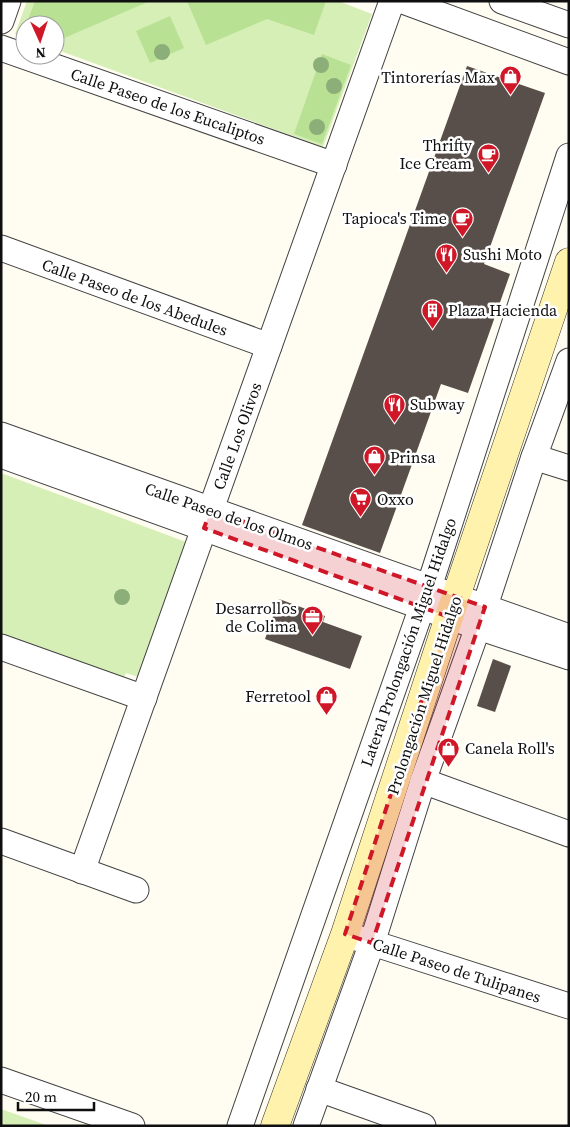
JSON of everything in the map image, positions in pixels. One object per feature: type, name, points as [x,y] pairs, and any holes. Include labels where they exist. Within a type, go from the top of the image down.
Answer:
[{"type":"main road","name":"Prolongación Miguel Hidalgo","points":[[275,1126],[346,934],[569,262]]},
{"type":"street","points":[[1,21],[8,1]]},
{"type":"street","name":"Calle Los Olivos","points":[[82,871],[392,1]]},
{"type":"street","points":[[403,1],[569,62]]},
{"type":"street","points":[[502,1],[569,25]]},
{"type":"street","name":"Calle Paseo de los Eucaliptos","points":[[1,48],[334,165]]},
{"type":"street","name":"Lateral Prolongación Miguel Hidalgo","points":[[240,1126],[425,597],[569,156]]},
{"type":"street","name":"Calle Paseo de los Abedules","points":[[1,248],[269,346]]},
{"type":"street","points":[[306,1126],[372,943],[424,781],[482,617],[534,456],[569,361]]},
{"type":"street","name":"Calle Paseo de los Olmos","points":[[1,435],[208,519],[482,617]]},
{"type":"street","name":"Calle Paseo de los Olmos","points":[[1,455],[208,519]]},
{"type":"street","points":[[534,456],[569,468]]},
{"type":"street","points":[[482,617],[569,637]]},
{"type":"street","points":[[482,617],[569,658]]},
{"type":"street","points":[[1,647],[144,698]]},
{"type":"street","points":[[424,781],[569,834]]},
{"type":"street","points":[[1,841],[136,890]]},
{"type":"street","name":"Calle Paseo de Tulipanes","points":[[346,934],[569,1006]]},
{"type":"street","points":[[1,1080],[132,1126]]},
{"type":"street","points":[[319,1089],[423,1126]]},
{"type":"highlighted area","points":[[211,510],[485,607],[372,943],[345,934],[449,617],[204,528]]},
{"type":"green space","points":[[27,1],[338,1],[372,14],[323,147],[65,53],[65,15],[22,15]]},
{"type":"green space","points":[[35,1],[150,1],[65,38],[65,15],[30,15]]},
{"type":"green space","points":[[187,1],[326,1],[314,35],[267,19],[206,45]]},
{"type":"green space","points":[[170,16],[184,48],[150,63],[136,31]]},
{"type":"green space","points":[[322,54],[351,65],[322,144],[294,134]]},
{"type":"green space","points":[[1,473],[186,542],[138,677],[126,673],[123,680],[1,636]]},
{"type":"green space","points":[[1,1109],[49,1126],[1,1126]]},
{"type":"building","name":"Plaza Hacienda","points":[[467,66],[545,93],[484,264],[510,274],[468,393],[441,384],[380,553],[302,525]]},
{"type":"building","points":[[279,599],[325,616],[323,622],[362,636],[350,669],[265,639]]},
{"type":"building","points":[[493,659],[511,666],[495,712],[477,706]]},
{"type":"place","name":"Tintorerías Max","points":[[511,96]]},
{"type":"place","name":"Thrifty Ice Cream","points":[[488,173]]},
{"type":"place","name":"Tapioca's Time","points":[[463,237]]},
{"type":"place","name":"Sushi Moto","points":[[447,273]]},
{"type":"place","name":"Plaza Hacienda","points":[[432,329]]},
{"type":"place","name":"Subway","points":[[394,423]]},
{"type":"place","name":"Prinsa","points":[[374,476]]},
{"type":"place","name":"Oxxo","points":[[361,518]]},
{"type":"place","name":"Desarrollos de Colima","points":[[313,636]]},
{"type":"place","name":"Ferretool","points":[[327,715]]},
{"type":"place","name":"Canela Roll's","points":[[449,767]]}]
